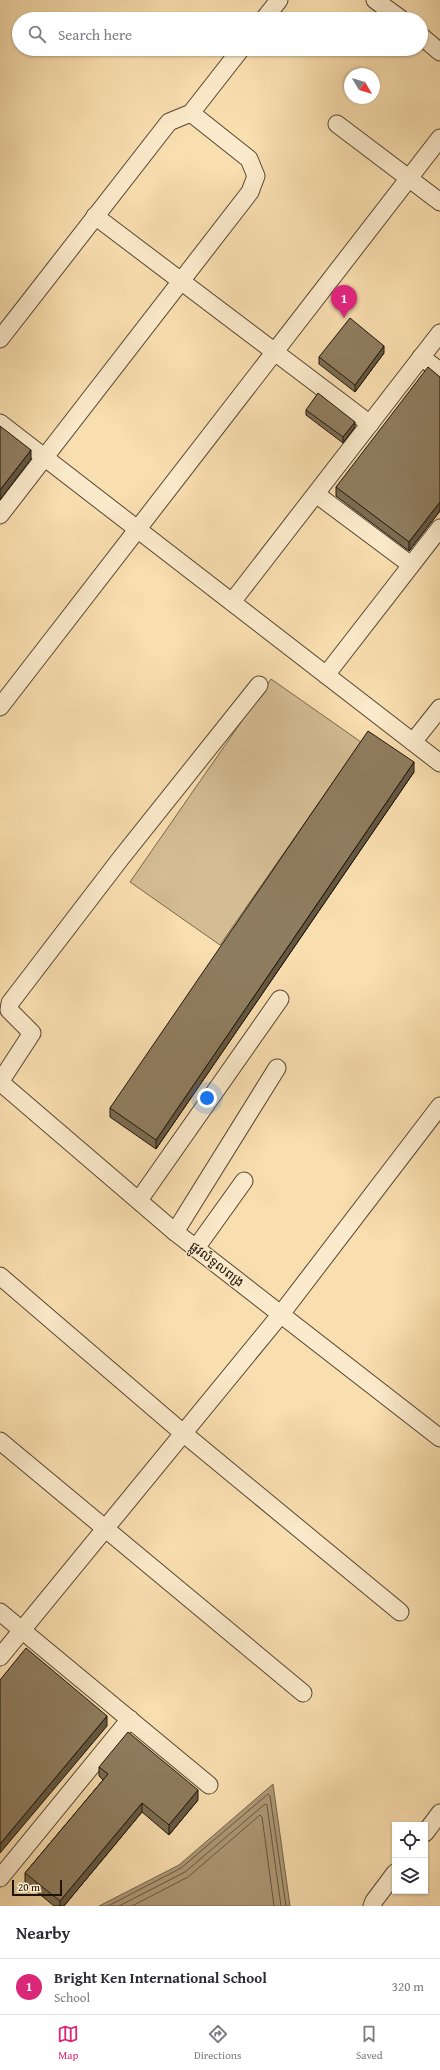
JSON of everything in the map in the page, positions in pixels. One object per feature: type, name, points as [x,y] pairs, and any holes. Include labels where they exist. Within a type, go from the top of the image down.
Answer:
[{"type":"street","points":[[270,12],[279,0]]},
{"type":"street","points":[[375,0],[391,12]]},
{"type":"street","points":[[428,42],[440,52]]},
{"type":"street","points":[[0,339],[169,122],[191,113],[236,56]]},
{"type":"street","points":[[0,514],[250,192],[256,176],[249,159],[191,113]]},
{"type":"street","points":[[337,124],[440,202]]},
{"type":"street","points":[[0,707],[440,138]]},
{"type":"street","points":[[96,216],[370,424]]},
{"type":"street","points":[[232,602],[440,333]]},
{"type":"street","points":[[422,357],[440,371]]},
{"type":"street","points":[[0,423],[440,763]]},
{"type":"street","points":[[316,494],[411,565]]},
{"type":"street","points":[[326,675],[440,528]]},
{"type":"street","points":[[0,1082],[32,1033],[9,1010],[10,1003],[121,858],[259,685]]},
{"type":"street","points":[[413,742],[440,708]]},
{"type":"street","points":[[139,1200],[280,999]]},
{"type":"street","points":[[175,1232],[277,1068]]},
{"type":"street","name":"ផ្លូវលំទួលពង្រ","points":[[0,1082],[175,1232],[440,1438]]},
{"type":"street","points":[[0,1657],[281,1314],[440,1106]]},
{"type":"street","points":[[196,1248],[244,1181]]},
{"type":"street","points":[[0,1276],[183,1433],[400,1612]]},
{"type":"street","points":[[0,1441],[303,1693]]},
{"type":"street","points":[[0,1612],[209,1784]]},
{"type":"street","points":[[0,1878],[130,1720]]},
{"type":"street","points":[[428,1829],[440,1813]]},
{"type":"street","points":[[372,1906],[392,1876]]},
{"type":"shaded area","points":[[271,679],[361,742],[220,945],[130,882]]},
{"type":"water","points":[[273,1784],[290,1906],[99,1906],[179,1865]]},
{"type":"building","points":[[350,318],[384,346],[355,385],[319,357]]},
{"type":"building","points":[[428,367],[440,377],[440,502],[409,542],[336,487]]},
{"type":"building","points":[[318,393],[355,422],[343,437],[306,410]]},
{"type":"building","points":[[0,426],[31,450],[0,490]]},
{"type":"building","points":[[368,731],[414,762],[156,1140],[110,1108]]},
{"type":"building","points":[[26,1648],[107,1716],[0,1844],[0,1680]]},
{"type":"building","points":[[128,1732],[198,1790],[169,1825],[142,1803],[60,1901],[25,1873],[108,1774],[99,1767]]},
{"type":"place","name":"Bright Ken International School","points":[[344,318]]}]
